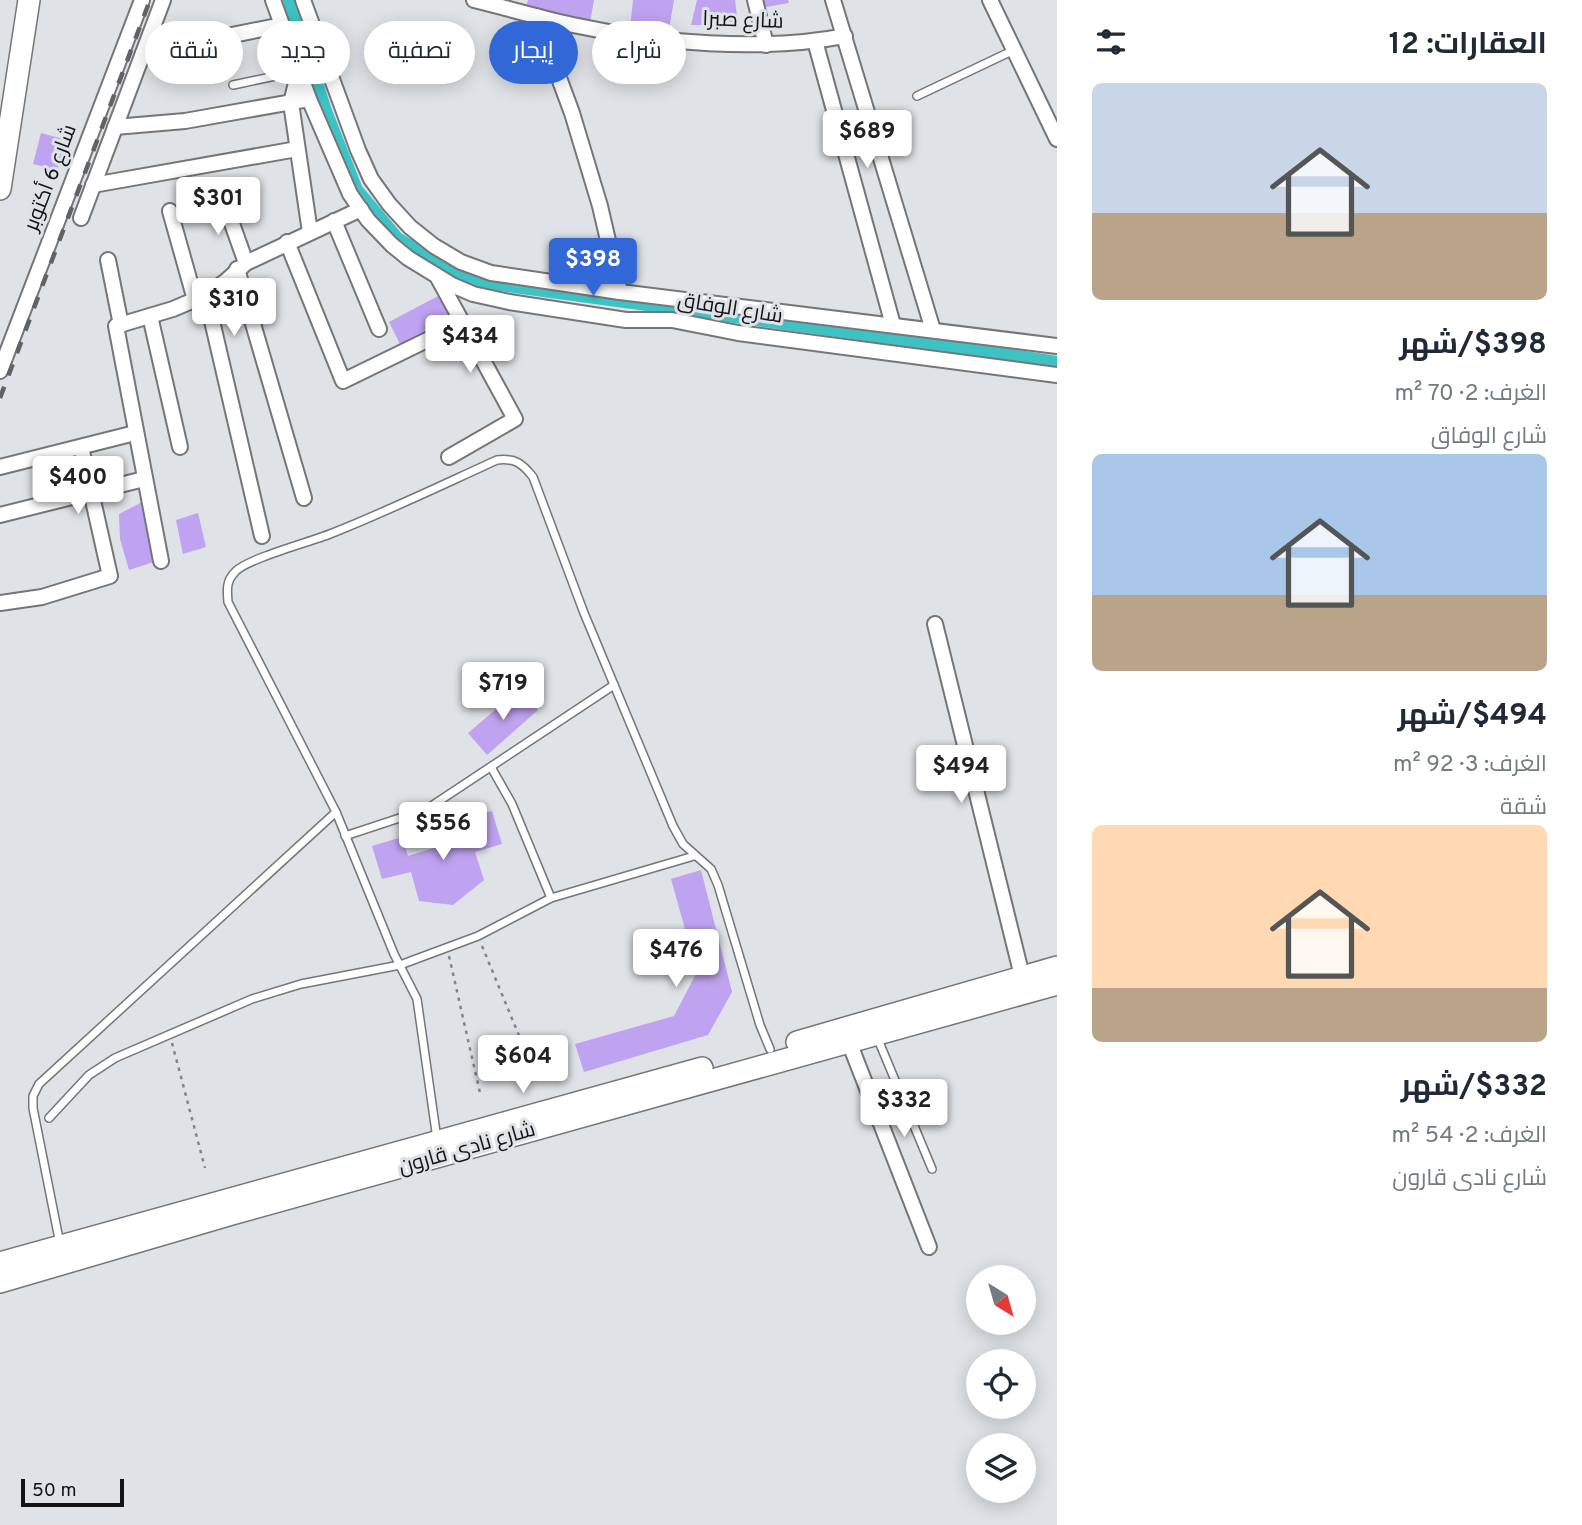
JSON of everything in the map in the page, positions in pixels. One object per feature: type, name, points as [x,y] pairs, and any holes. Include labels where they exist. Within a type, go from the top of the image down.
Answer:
[{"type":"main road","points":[[0,189],[29,0]]},
{"type":"main road","name":"شارع نادى قارون","points":[[0,1263],[60,1246],[230,1207],[773,1056],[1057,967]]},
{"type":"main road","name":"شارع نادى قارون","points":[[0,1282],[437,1140],[773,1056],[849,1042],[1057,984]]},
{"type":"street","name":"شارع 6 أكتوبر","points":[[0,371],[142,0]]},
{"type":"street","name":"شارع 6 أكتوبر","points":[[81,218],[163,0]]},
{"type":"street","name":"شارع الوفاق","points":[[274,0],[281,21]]},
{"type":"street","name":"شارع الوفاق","points":[[303,0],[358,150],[371,178],[389,204],[410,227],[461,262],[491,273],[620,292],[1057,346]]},
{"type":"street","name":"شارع صبرا","points":[[474,0],[574,25],[661,38],[766,45],[845,36]]},
{"type":"street","points":[[755,0],[766,45]]},
{"type":"street","points":[[833,0],[933,330]]},
{"type":"street","points":[[990,0],[1057,139]]},
{"type":"street","points":[[536,16],[572,113],[620,292]]},
{"type":"street","points":[[143,53],[257,29]]},
{"type":"street","points":[[815,41],[893,325]]},
{"type":"street","points":[[296,84],[291,103],[310,232]]},
{"type":"street","name":"شارع الوفاق","points":[[304,84],[343,180],[360,209],[391,244],[408,258],[473,294],[626,320],[672,320],[738,333],[1057,375]]},
{"type":"street","points":[[115,127],[185,121],[309,99]]},
{"type":"street","points":[[93,185],[297,149]]},
{"type":"street","points":[[224,201],[304,498]]},
{"type":"street","points":[[161,561],[116,326],[201,297],[226,281],[241,266],[286,242],[360,209]]},
{"type":"street","points":[[170,211],[201,297],[262,536]]},
{"type":"street","points":[[334,221],[379,329]]},
{"type":"street","points":[[286,242],[343,381],[462,323]]},
{"type":"street","points":[[108,260],[121,325]]},
{"type":"street","points":[[437,276],[515,419],[449,457]]},
{"type":"street","points":[[150,316],[180,447]]},
{"type":"street","points":[[0,467],[135,433]]},
{"type":"street","points":[[0,603],[42,597],[110,576],[81,447]]},
{"type":"street","points":[[0,515],[144,479]]},
{"type":"street","points":[[935,625],[1022,976]]},
{"type":"street","points":[[849,1042],[929,1247]]},
{"type":"lane","points":[[917,96],[1014,50]]},
{"type":"lane","points":[[233,85],[257,80]]},
{"type":"lane","points":[[437,1140],[417,999],[336,812],[228,602],[228,581],[236,570],[249,563],[329,534],[497,460],[512,459],[524,466],[533,477],[564,561],[673,826],[683,844],[711,870],[718,885],[760,1025],[773,1056]]},
{"type":"lane","points":[[345,836],[426,809],[614,685]]},
{"type":"lane","points":[[491,767],[512,804],[551,898]]},
{"type":"lane","points":[[60,1246],[33,1108],[33,1096],[39,1084],[336,812]]},
{"type":"lane","points":[[49,1118],[89,1075],[115,1058],[252,999],[301,984],[400,965],[478,936],[551,898],[694,856]]},
{"type":"lane","points":[[876,1034],[932,1169]]},
{"type":"path","points":[[478,936],[537,1079]]},
{"type":"path","points":[[448,949],[480,1093]]},
{"type":"path","points":[[170,1035],[205,1168]]},
{"type":"building","points":[[528,0],[594,0],[590,22],[526,7]]},
{"type":"building","points":[[633,0],[674,0],[670,21],[631,21]]},
{"type":"building","points":[[697,0],[735,0],[738,25],[691,25]]},
{"type":"building","points":[[757,0],[788,0],[789,3],[760,8]]},
{"type":"building","points":[[41,133],[67,140],[57,170],[33,164]]},
{"type":"building","points":[[440,295],[454,323],[403,350],[389,322]]},
{"type":"building","points":[[146,500],[157,561],[129,570],[120,539],[119,514]]},
{"type":"building","points":[[198,513],[206,547],[183,554],[176,520]]},
{"type":"building","points":[[521,688],[538,710],[487,755],[468,733]]},
{"type":"building","points":[[492,811],[502,844],[475,852],[484,880],[453,905],[419,901],[411,872],[382,879],[372,846],[402,837],[408,856],[463,839],[458,820]]},
{"type":"building","points":[[701,870],[732,992],[708,1035],[584,1072],[575,1044],[674,1016],[697,972],[671,879]]},
{"type":"waterway","points":[[290,0],[325,111],[356,190],[397,239],[463,279],[896,338],[1057,363]]},
{"type":"railway","points":[[0,398],[150,0]]}]
